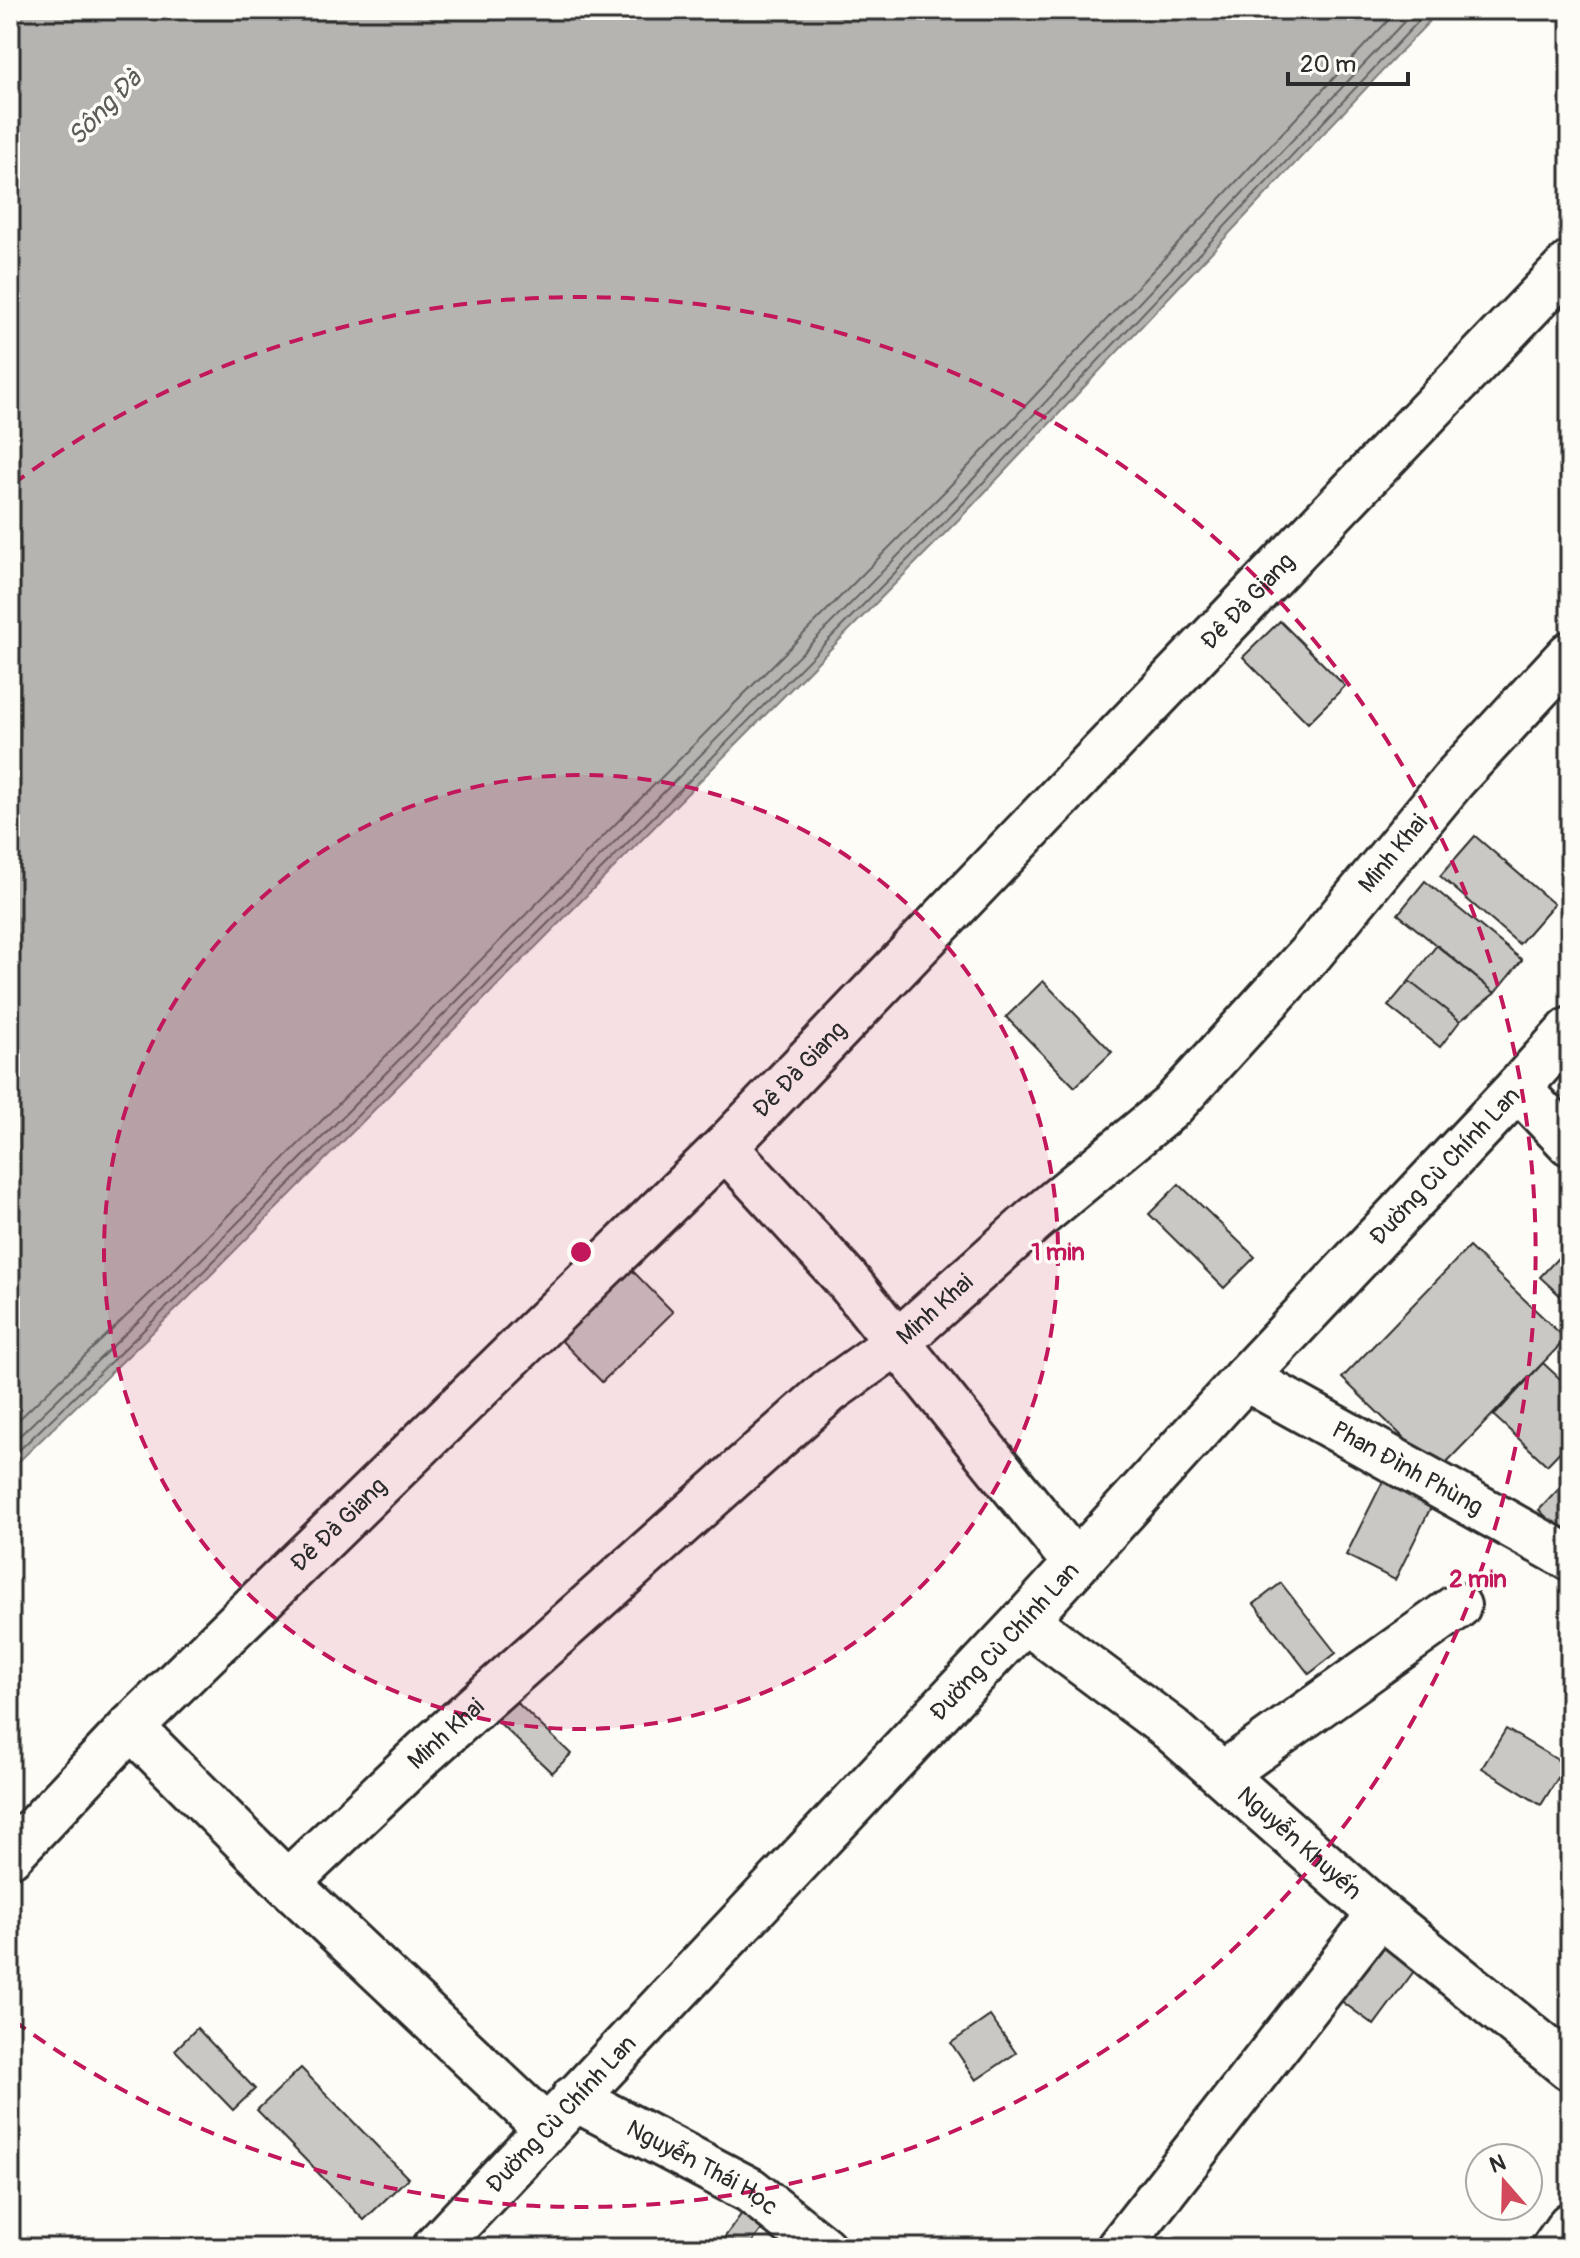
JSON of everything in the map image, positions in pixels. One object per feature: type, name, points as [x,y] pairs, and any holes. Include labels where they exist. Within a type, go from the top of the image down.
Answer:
[{"type":"street","name":"Đê Đà Giang","points":[[10,1855],[131,1727],[725,1147],[1570,264]]},
{"type":"street","name":"Minh Khai","points":[[287,1883],[425,1752],[817,1401],[899,1341],[1034,1220],[1171,1107],[1311,953],[1454,779],[1570,654]]},
{"type":"street","name":"Đường Cù Chính Lan","points":[[435,2248],[1025,1620],[1245,1378],[1570,1030]]},
{"type":"street","points":[[1518,1088],[1570,1143]]},
{"type":"street","points":[[725,1147],[899,1341],[1076,1564]]},
{"type":"street","name":"Phan Đình Phùng","points":[[1245,1378],[1570,1558]]},
{"type":"street","points":[[1223,1774],[1458,1606]]},
{"type":"street","name":"Nguyễn Khuyến","points":[[1025,1620],[1171,1729],[1380,1914],[1570,2068]]},
{"type":"street","name":"Nguyễn Thái Học","points":[[131,1727],[287,1883],[560,2113],[750,2190],[823,2248]]},
{"type":"street","points":[[1119,2248],[1380,1914]]},
{"type":"street","points":[[1554,2248],[1570,2225]]},
{"type":"water","name":"Sông Đà","points":[[10,10],[1440,10],[969,509],[187,1299],[10,1470]]},
{"type":"building","points":[[1280,621],[1345,686],[1308,723],[1243,657]]},
{"type":"building","points":[[1475,836],[1554,904],[1519,944],[1440,876]]},
{"type":"building","points":[[1425,881],[1522,960],[1495,993],[1398,914]]},
{"type":"building","points":[[1437,945],[1495,993],[1460,1021],[1409,981]]},
{"type":"building","points":[[1043,981],[1112,1052],[1075,1087],[1006,1017]]},
{"type":"building","points":[[1409,981],[1460,1021],[1440,1047],[1388,1006]]},
{"type":"building","points":[[1179,1184],[1255,1257],[1224,1288],[1149,1214]]},
{"type":"building","points":[[1570,1245],[1570,1297],[1566,1301],[1540,1277]]},
{"type":"building","points":[[1469,1247],[1566,1339],[1438,1471],[1342,1378]]},
{"type":"building","points":[[617,1255],[673,1312],[602,1382],[546,1325]]},
{"type":"building","points":[[1543,1363],[1570,1388],[1570,1441],[1547,1465],[1494,1416]]},
{"type":"building","points":[[1570,1477],[1570,1528],[1564,1534],[1539,1510]]},
{"type":"building","points":[[1383,1481],[1432,1505],[1395,1580],[1346,1555]]},
{"type":"building","points":[[1281,1583],[1336,1653],[1309,1674],[1254,1604]]},
{"type":"building","points":[[507,1693],[571,1754],[552,1773],[489,1713]]},
{"type":"building","points":[[1506,1729],[1566,1765],[1541,1805],[1482,1768]]},
{"type":"building","points":[[1372,1935],[1417,1967],[1374,2025],[1329,1992]]},
{"type":"building","points":[[990,2016],[1016,2053],[976,2080],[951,2043]]},
{"type":"building","points":[[197,2028],[255,2089],[233,2110],[175,2050]]},
{"type":"building","points":[[301,2068],[408,2178],[364,2220],[257,2110]]},
{"type":"building","points":[[745,2209],[766,2224],[748,2248],[717,2248]]}]
